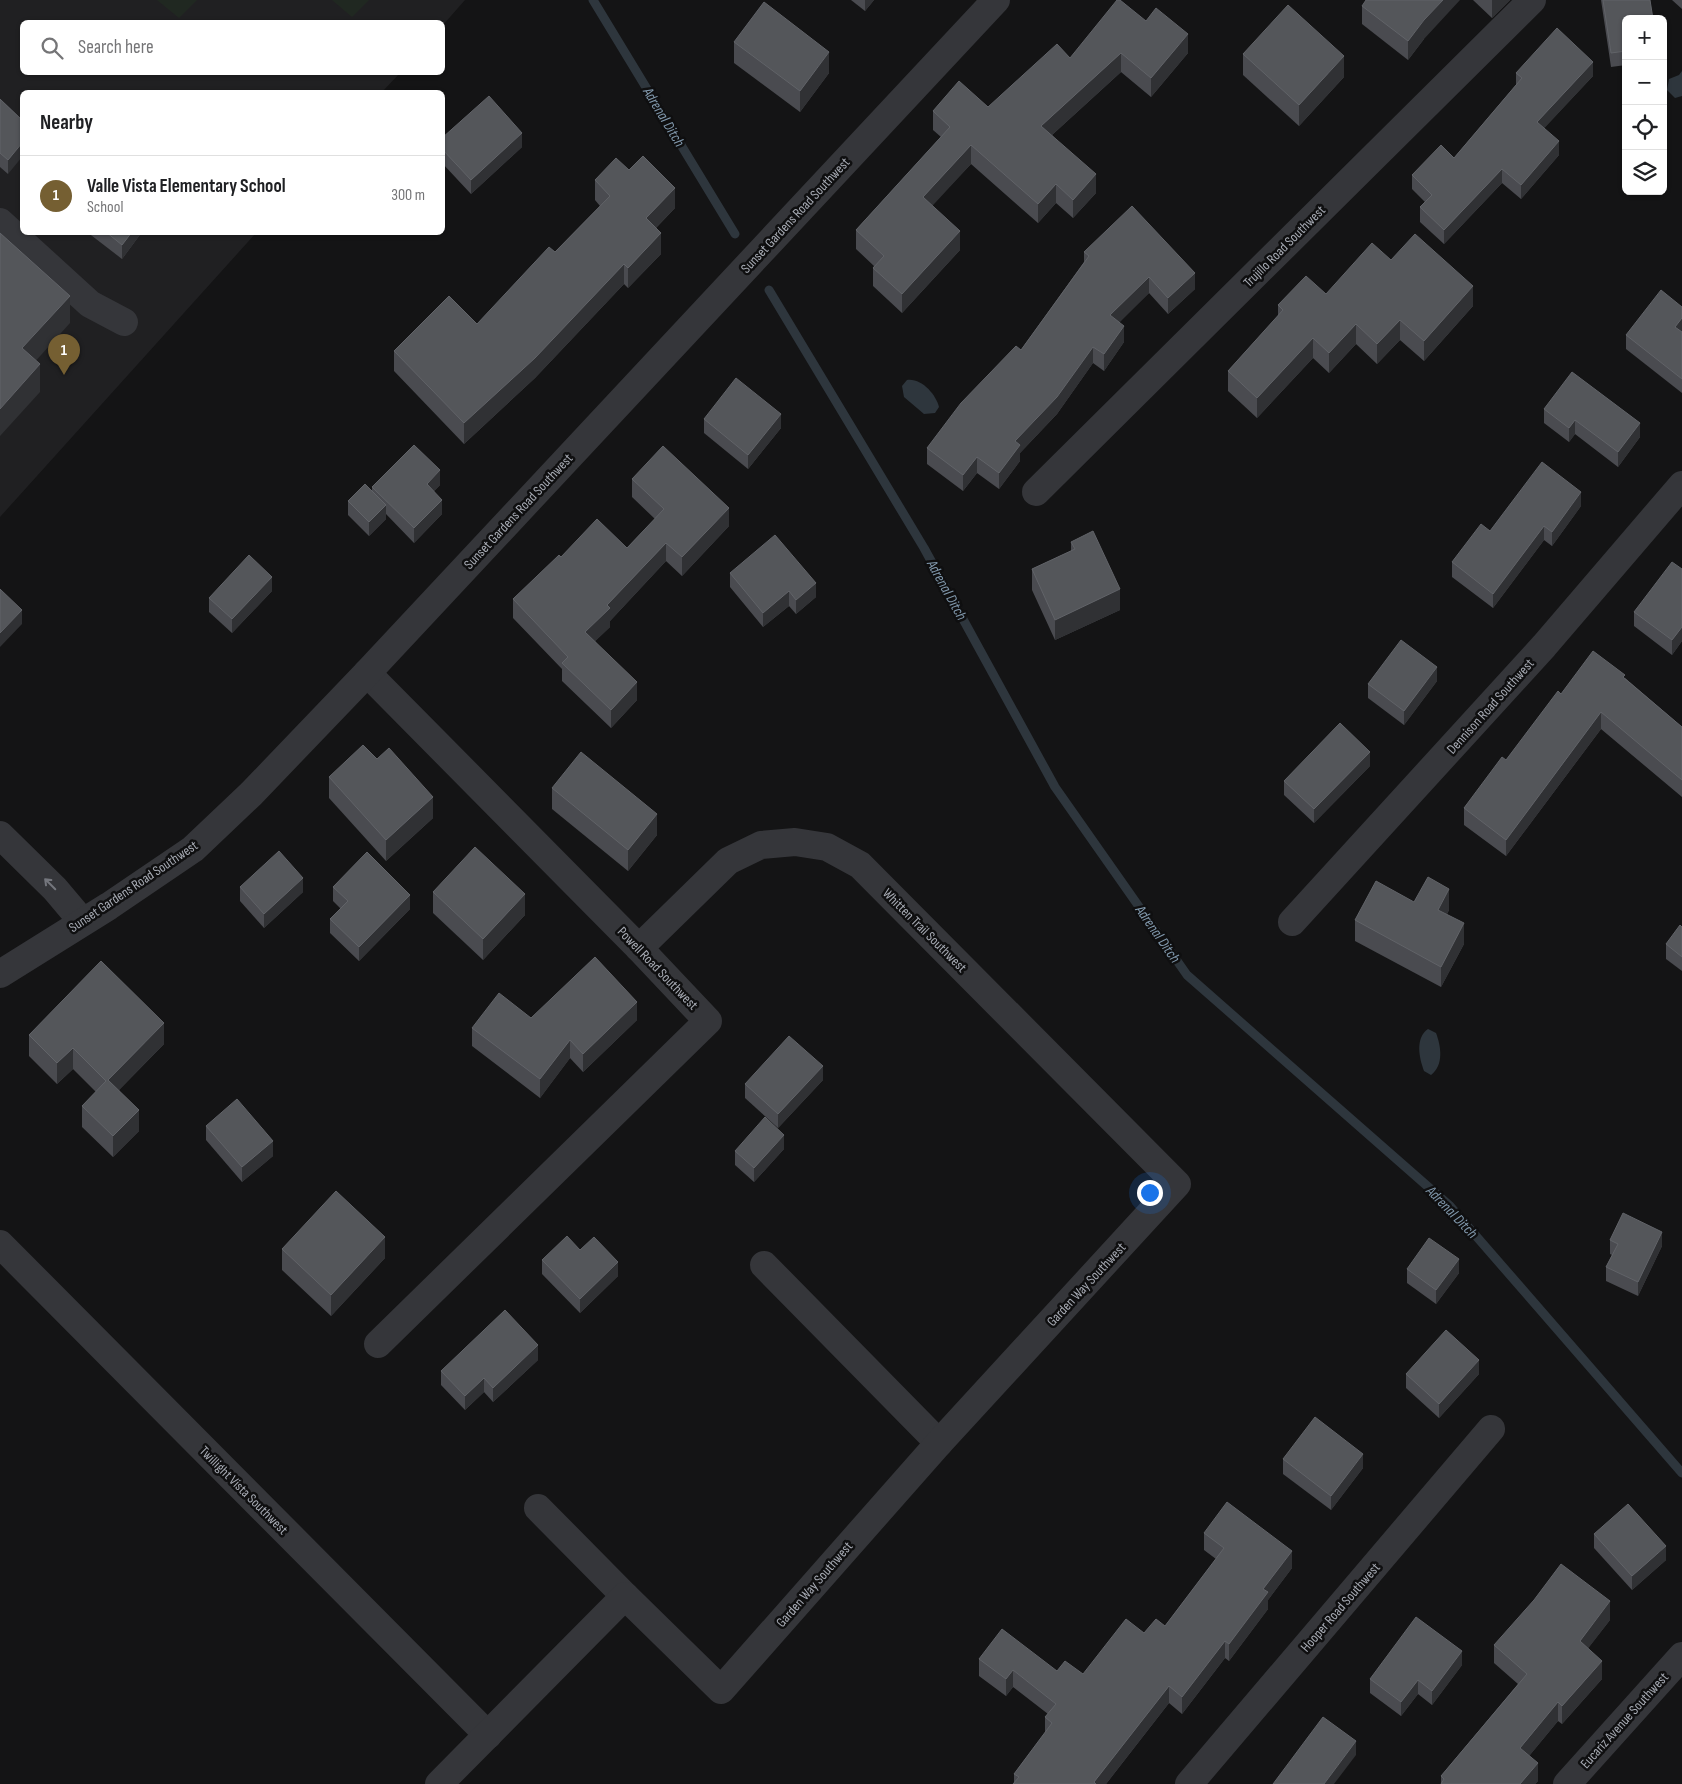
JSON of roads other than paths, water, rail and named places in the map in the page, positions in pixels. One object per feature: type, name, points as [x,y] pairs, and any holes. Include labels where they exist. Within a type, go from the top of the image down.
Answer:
[{"type":"street","name":"Sunset Gardens Road Southwest","points":[[0,974],[82,921],[109,906],[193,849],[251,794],[367,673],[996,0]]},
{"type":"street","name":"Trujillo Road Southwest","points":[[1036,492],[1532,0]]},
{"type":"street","points":[[0,222],[90,304],[124,322]]},
{"type":"street","name":"Dennison Road Southwest","points":[[1292,922],[1544,646],[1682,485]]},
{"type":"street","name":"Powell Road Southwest","points":[[367,673],[639,948],[708,1021],[378,1344]]},
{"type":"street","points":[[0,835],[11,861],[82,921]]},
{"type":"street","name":"Whitten Trail Southwest","points":[[639,948],[728,861],[761,845],[795,842],[827,847],[860,865],[1177,1184]]},
{"type":"street","name":"Garden Way Southwest","points":[[625,1596],[721,1690],[939,1443],[1177,1184]]},
{"type":"street","name":"Twillight Vista Southwest","points":[[0,1244],[488,1735]]},
{"type":"street","points":[[764,1265],[939,1443]]},
{"type":"street","name":"Hooper Road Southwest","points":[[1189,1784],[1491,1429]]},
{"type":"street","points":[[439,1784],[625,1596],[538,1508]]},
{"type":"street","name":"Eucariz Avenue Southwest","points":[[1567,1784],[1682,1656]]},
{"type":"waterway","name":"Adrenal Ditch","points":[[593,0],[735,234]]},
{"type":"waterway","name":"Adrenal Ditch","points":[[769,290],[924,548],[1055,787],[1187,975],[1450,1206],[1682,1473]]},
{"type":"place","name":"Valle Vista Elementary School","points":[[64,375]]}]
